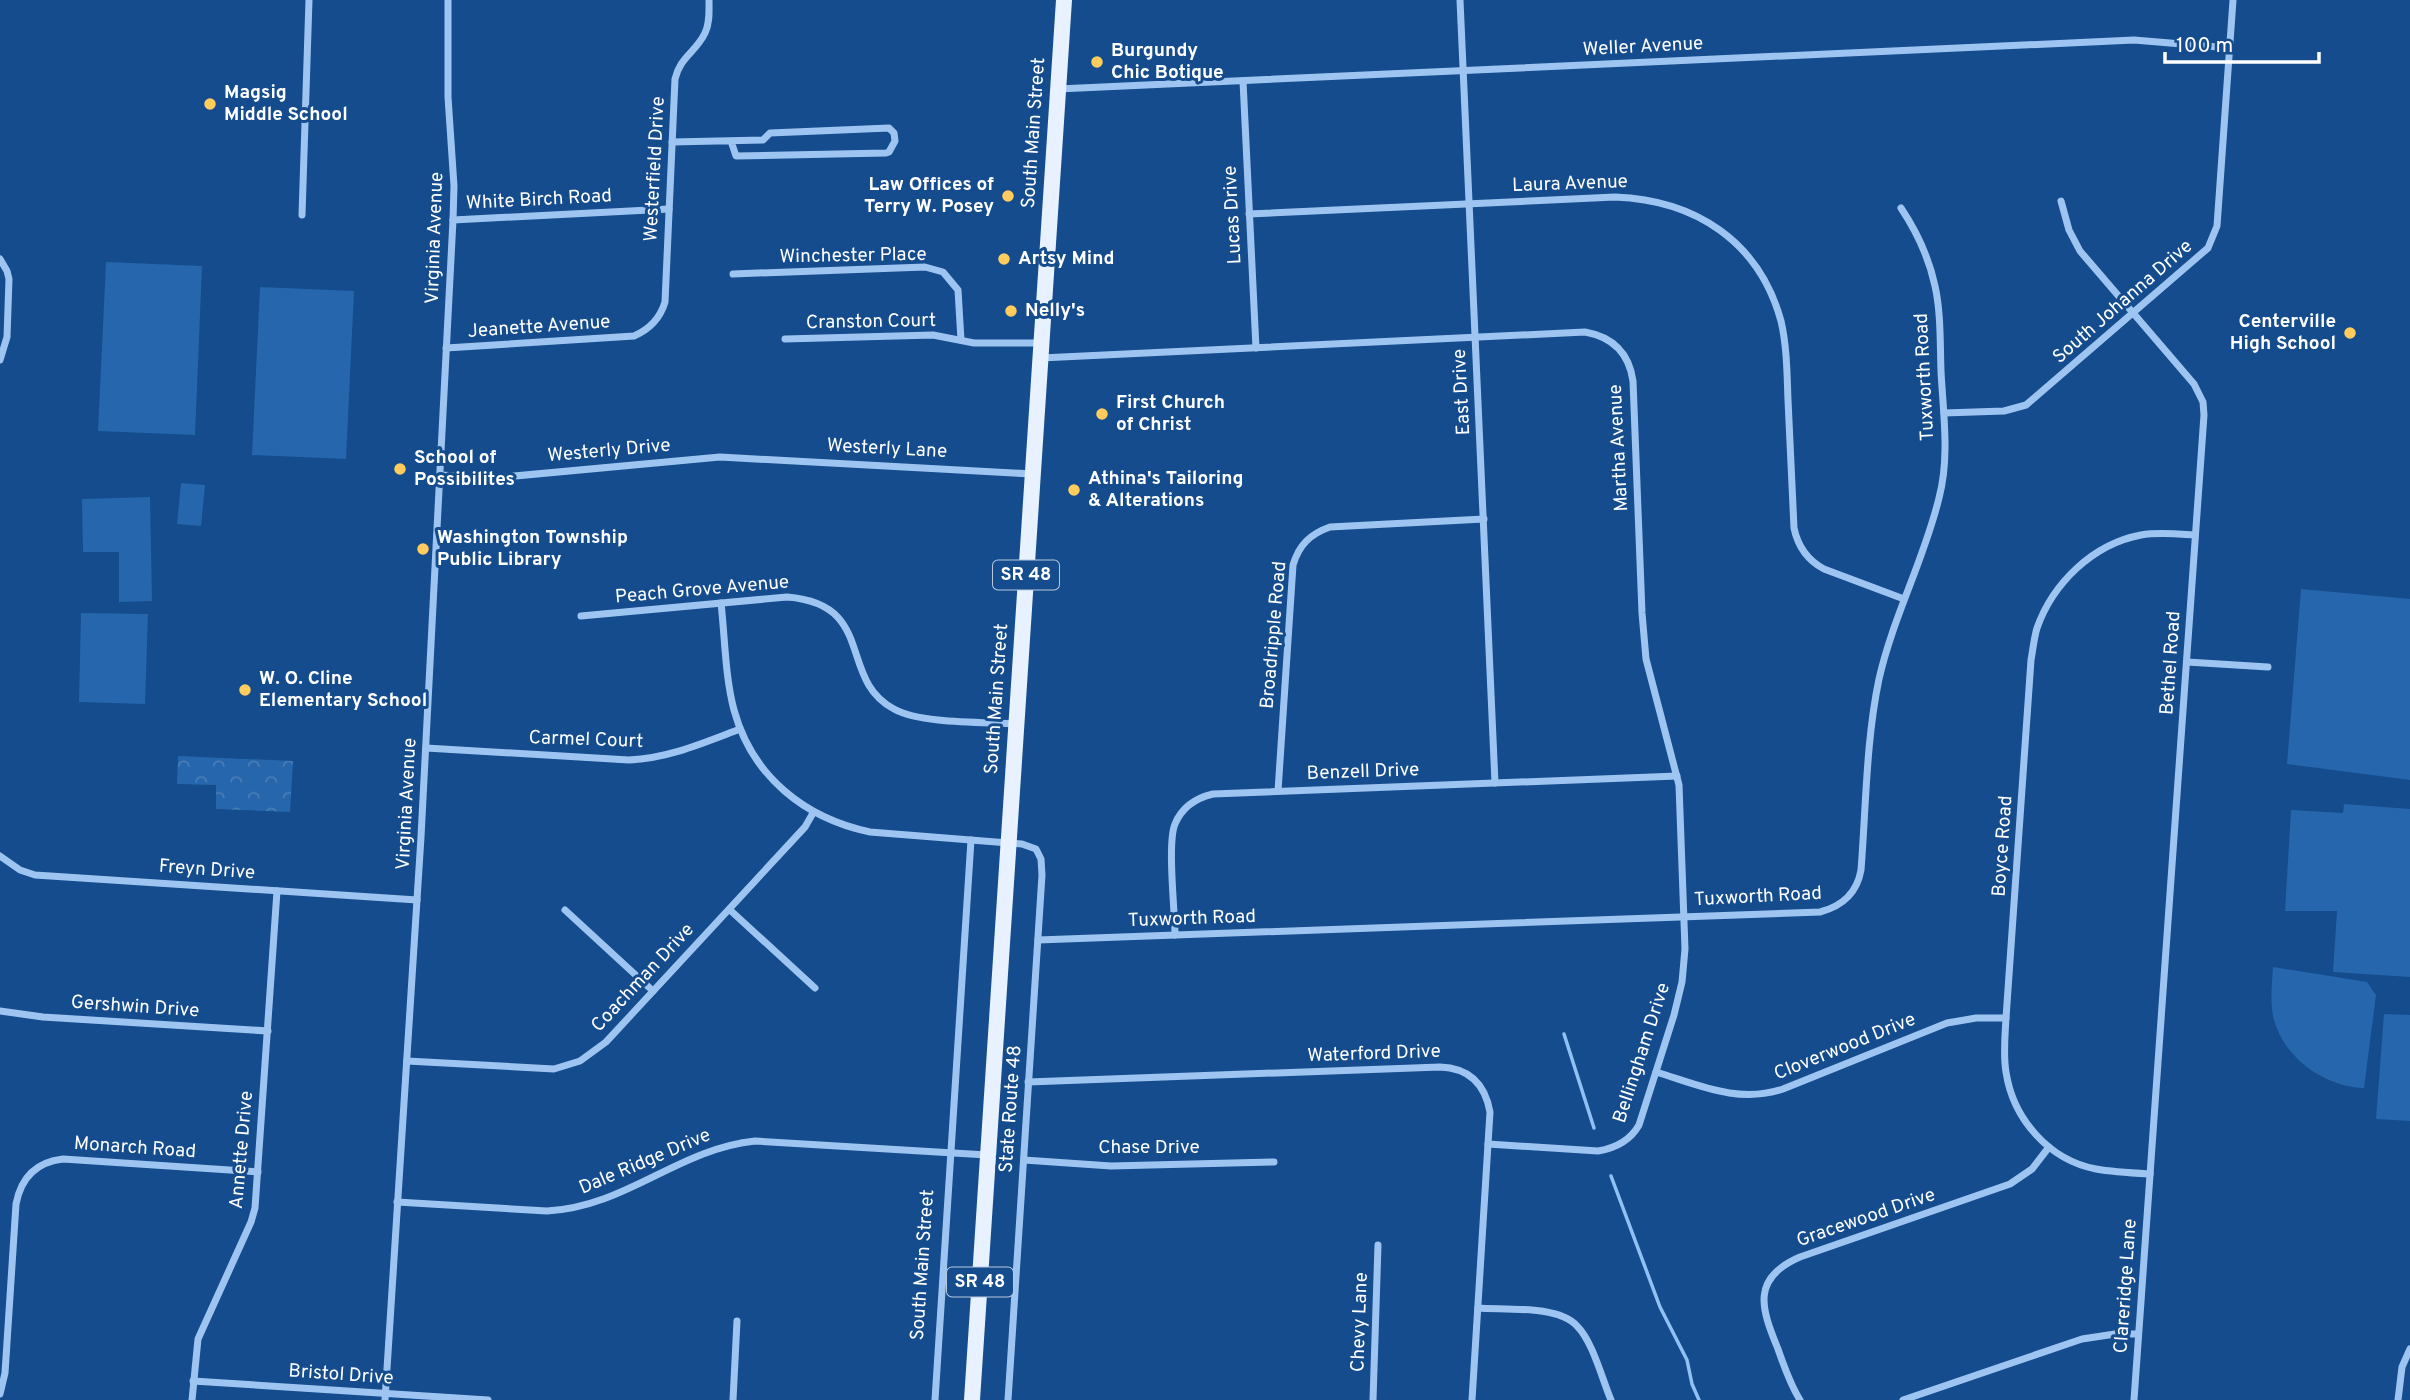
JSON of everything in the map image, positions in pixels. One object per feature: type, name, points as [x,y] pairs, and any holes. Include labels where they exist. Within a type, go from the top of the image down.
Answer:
[{"type":"main road","name":"South Main Street","points":[[972,1400],[1064,0]]},
{"type":"street","points":[[302,215],[309,0]]},
{"type":"street","name":"Virginia Avenue","points":[[385,1397],[426,748],[453,220],[453,166],[448,97],[448,0]]},
{"type":"street","name":"Westerfield Drive","points":[[634,336],[652,326],[665,302],[675,79],[678,68],[706,32],[709,0]]},
{"type":"street","name":"East Drive","points":[[1460,0],[1495,783]]},
{"type":"street","name":"South Johanna Drive","points":[[1944,413],[2004,411],[2026,405],[2205,251],[2217,226],[2233,0]]},
{"type":"street","name":"Weller Avenue","points":[[1058,89],[2134,40],[2230,48]]},
{"type":"street","name":"Lucas Drive","points":[[1243,81],[1256,348]]},
{"type":"street","points":[[672,142],[763,140],[770,133],[889,128],[895,141],[886,153],[736,156],[730,141]]},
{"type":"street","name":"Laura Avenue","points":[[1249,214],[1615,197],[1650,200],[1706,220],[1734,241],[1757,268],[1782,324],[1786,345],[1796,539],[1807,557],[1816,565],[1904,598]]},
{"type":"street","name":"Bethel Road","points":[[2061,201],[2080,251],[2194,384],[2203,401],[2150,1174]]},
{"type":"street","name":"Tuxworth Road","points":[[1038,940],[1821,912],[1840,904],[1851,895],[1861,870],[1875,705],[1885,655],[1935,515],[1945,452],[1935,285],[1918,236],[1901,208]]},
{"type":"street","name":"White Birch Road","points":[[453,220],[669,209]]},
{"type":"street","points":[[0,259],[8,271],[9,279],[7,337],[0,360]]},
{"type":"street","name":"Winchester Place","points":[[733,274],[925,267],[943,272],[957,290],[961,340]]},
{"type":"street","name":"Martha Avenue","points":[[1041,350],[1256,348],[1585,332],[1605,338],[1614,344],[1629,362],[1633,381],[1646,659],[1677,776],[1684,917]]},
{"type":"street","name":"Cranston Court","points":[[785,339],[933,335],[974,343],[1041,350]]},
{"type":"street","name":"Jeanette Avenue","points":[[446,348],[634,336]]},
{"type":"street","name":"Westerly Drive","points":[[440,475],[493,478],[740,457]]},
{"type":"street","name":"Westerly Lane","points":[[740,457],[1033,474]]},
{"type":"street","name":"Broadripple Road","points":[[1278,791],[1293,565],[1302,544],[1318,531],[1330,527],[1484,519]]},
{"type":"street","name":"Boyce Road","points":[[2150,1174],[2095,1169],[2068,1159],[2049,1147],[2024,1120],[2010,1092],[2004,1059],[2031,660],[2038,626],[2058,589],[2079,566],[2114,544],[2142,535],[2195,535]]},
{"type":"street","name":"Peach Grove Avenue","points":[[581,617],[787,597],[813,601],[842,622],[855,645],[867,684],[874,694],[892,709],[918,718],[1016,724]]},
{"type":"street","points":[[721,603],[731,693],[740,729],[753,755],[783,791],[813,813],[849,828],[1008,843]]},
{"type":"street","points":[[2187,662],[2268,667]]},
{"type":"street","name":"Carmel Court","points":[[426,748],[646,760],[682,751],[740,729]]},
{"type":"street","name":"Benzell Drive","points":[[1175,935],[1172,841],[1180,814],[1194,800],[1213,794],[1677,776]]},
{"type":"street","name":"Coachman Drive","points":[[407,1061],[533,1069],[566,1066],[592,1054],[730,910],[805,827],[813,813]]},
{"type":"street","name":"South Main Street","points":[[935,1400],[971,840]]},
{"type":"street","name":"State Route 48","points":[[1008,843],[1036,849],[1041,859],[1008,1400]]},
{"type":"street","name":"Freyn Drive","points":[[0,856],[20,870],[35,875],[417,900]]},
{"type":"street","name":"Annette Drive","points":[[192,1400],[195,1358],[202,1326],[255,1208],[277,891]]},
{"type":"street","points":[[565,910],[653,991]]},
{"type":"street","points":[[730,910],[815,988]]},
{"type":"street","name":"Bellingham Drive","points":[[1488,1144],[1598,1151],[1610,1149],[1628,1139],[1637,1129],[1682,982],[1684,917]]},
{"type":"street","name":"Gershwin Drive","points":[[0,1011],[43,1017],[268,1031]]},
{"type":"street","name":"Cloverwood Drive","points":[[1656,1072],[1728,1094],[1757,1096],[1783,1089],[1947,1023],[1976,1018],[2006,1018]]},
{"type":"street","name":"Waterford Drive","points":[[1028,1082],[1452,1067],[1471,1076],[1484,1091],[1490,1112],[1472,1400]]},
{"type":"street","name":"Dale Ridge Drive","points":[[397,1202],[566,1210],[602,1201],[720,1147],[755,1141],[988,1155]]},
{"type":"street","name":"Gracewood Drive","points":[[1800,1400],[1763,1309],[1764,1290],[1775,1271],[1800,1257],[2010,1184],[2032,1169],[2049,1147]]},
{"type":"street","name":"Monarch Road","points":[[0,1394],[5,1373],[16,1204],[23,1181],[32,1171],[43,1163],[63,1159],[258,1172]]},
{"type":"street","name":"Chase Drive","points":[[1024,1160],[1111,1166],[1274,1162]]},
{"type":"street","name":"Clareridge Lane","points":[[2134,1400],[2150,1174]]},
{"type":"street","name":"Chevy Lane","points":[[1373,1400],[1378,1245]]},
{"type":"street","points":[[1478,1308],[1551,1312],[1570,1320],[1583,1333],[1611,1400]]},
{"type":"street","points":[[733,1400],[737,1321]]},
{"type":"street","points":[[1903,1400],[2082,1339],[2138,1334]]},
{"type":"street","points":[[2398,1400],[2402,1367],[2410,1349]]},
{"type":"street","name":"Bristol Drive","points":[[193,1381],[385,1397],[488,1400]]},
{"type":"green space","points":[[106,262],[202,266],[195,435],[98,431]]},
{"type":"green space","points":[[260,287],[354,291],[346,459],[252,455]]},
{"type":"green space","points":[[181,483],[205,485],[201,526],[177,524]]},
{"type":"green space","points":[[150,497],[152,601],[119,602],[119,552],[83,552],[82,499]]},
{"type":"green space","points":[[2301,589],[2410,599],[2410,780],[2287,764]]},
{"type":"green space","points":[[81,613],[148,614],[145,704],[79,702]]},
{"type":"green space","points":[[178,756],[293,761],[290,812],[216,809],[216,785],[177,784]]},
{"type":"green space","points":[[2344,804],[2410,809],[2410,977],[2333,972],[2337,911],[2285,911],[2291,810],[2343,813]]},
{"type":"green space","points":[[2273,967],[2367,982],[2376,995],[2364,1088],[2334,1082],[2320,1076],[2295,1057],[2285,1044],[2273,1016]]},
{"type":"green space","points":[[2384,1014],[2410,1015],[2410,1121],[2376,1119]]},
{"type":"waterway","points":[[1564,1034],[1594,1128]]},
{"type":"waterway","points":[[1611,1176],[1660,1307],[1687,1360],[1692,1384],[1699,1400]]},
{"type":"place","name":"Burgundy Chic Botique","points":[[1097,62]]},
{"type":"place","name":"Magsig Middle School","points":[[210,104]]},
{"type":"place","name":"Law Offices of Terry W. Posey","points":[[1008,196]]},
{"type":"place","name":"Artsy Mind","points":[[1004,259]]},
{"type":"place","name":"Nelly's","points":[[1011,311]]},
{"type":"place","name":"Centerville High School","points":[[2350,333]]},
{"type":"place","name":"First Church of Christ","points":[[1102,414]]},
{"type":"place","name":"School of Possibilites","points":[[400,469]]},
{"type":"place","name":"Athina's Tailoring & Alterations","points":[[1074,490]]},
{"type":"place","name":"Washington Township Public Library","points":[[423,549]]},
{"type":"place","name":"W. O. Cline Elementary School","points":[[245,690]]}]
